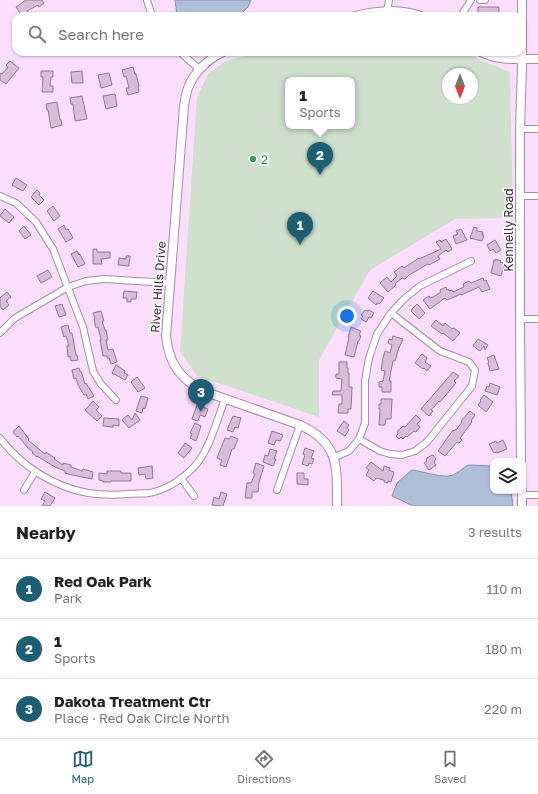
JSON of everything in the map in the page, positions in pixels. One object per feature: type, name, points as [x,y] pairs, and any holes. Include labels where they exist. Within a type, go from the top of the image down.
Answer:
[{"type":"street","points":[[147,0],[151,12]]},
{"type":"street","points":[[387,11],[389,0]]},
{"type":"street","points":[[463,12],[471,0]]},
{"type":"street","name":"Kennelly Road","points":[[522,0],[522,12]]},
{"type":"street","points":[[377,12],[409,12]]},
{"type":"street","points":[[184,56],[199,69],[216,56]]},
{"type":"street","points":[[489,56],[503,59],[538,59]]},
{"type":"street","name":"Kennelly Road","points":[[522,59],[520,129],[522,458]]},
{"type":"street","name":"River Hills Drive","points":[[199,69],[189,87],[184,106],[166,336],[168,349],[172,361],[180,375],[192,385],[203,391],[300,425],[311,430],[320,438],[328,447],[334,458],[337,474],[337,506]]},
{"type":"street","points":[[520,129],[538,129]]},
{"type":"street","points":[[0,196],[16,204],[36,222],[54,249],[83,327],[93,371],[101,384],[116,400]]},
{"type":"street","points":[[520,196],[538,196]]},
{"type":"street","points":[[334,458],[349,451],[360,439],[365,423],[365,381],[369,358],[377,334],[390,313],[420,286],[471,261]]},
{"type":"street","points":[[0,333],[15,318],[68,287],[86,281],[104,279],[170,283]]},
{"type":"street","points":[[360,439],[380,451],[390,454],[402,454],[415,451],[427,442],[472,386],[475,370],[469,362],[440,351],[390,313]]},
{"type":"street","points":[[520,319],[538,319]]},
{"type":"street","points":[[0,438],[18,458],[36,472],[69,488],[88,493],[108,495],[150,493],[167,487],[194,467],[205,451],[225,399]]},
{"type":"street","points":[[277,490],[300,425]]},
{"type":"street","points":[[24,490],[36,472]]},
{"type":"street","points":[[181,478],[194,496]]},
{"type":"street","points":[[522,494],[522,506]]},
{"type":"street","points":[[526,494],[538,495]]},
{"type":"green space","points":[[246,56],[473,56],[510,72],[513,218],[455,219],[370,270],[319,360],[319,417],[197,376],[180,352],[197,97],[208,74],[225,61]]},
{"type":"water","points":[[175,0],[251,0],[248,7],[243,12],[176,12]]},
{"type":"water","points":[[468,465],[490,466],[490,494],[511,494],[513,506],[413,506],[392,496],[397,483],[412,470],[444,476],[455,474]]},
{"type":"building","points":[[26,0],[42,0],[44,3],[28,12],[19,12],[16,7]]},
{"type":"building","points":[[478,7],[499,7],[499,12],[478,12]]},
{"type":"building","points":[[10,61],[19,68],[6,84],[0,80],[0,73],[2,74],[8,67],[6,65]]},
{"type":"building","points":[[133,67],[139,86],[139,92],[128,95],[126,88],[129,88],[126,76],[124,77],[122,70]]},
{"type":"building","points":[[41,71],[53,71],[50,86],[53,86],[53,92],[42,92],[43,77],[41,77]]},
{"type":"building","points":[[82,71],[83,83],[72,83],[71,72]]},
{"type":"building","points":[[109,73],[112,85],[101,88],[98,75]]},
{"type":"building","points":[[115,94],[117,106],[106,109],[103,96]]},
{"type":"building","points":[[82,96],[87,119],[75,121],[73,104],[71,104],[70,98]]},
{"type":"building","points":[[57,102],[62,125],[51,128],[46,104]]},
{"type":"building","points":[[16,178],[27,185],[23,191],[12,185]]},
{"type":"building","points":[[37,190],[40,193],[39,195],[44,200],[39,205],[31,197]]},
{"type":"building","points":[[53,206],[60,216],[54,221],[47,211]]},
{"type":"building","points":[[5,209],[14,217],[9,223],[0,216]]},
{"type":"building","points":[[64,225],[66,230],[68,229],[73,238],[66,242],[58,229]]},
{"type":"building","points":[[24,226],[31,235],[25,239],[19,231]]},
{"type":"building","points":[[474,227],[477,228],[477,231],[483,232],[482,235],[484,235],[482,241],[470,238]]},
{"type":"building","points":[[461,229],[467,240],[456,244],[453,236],[458,234],[456,231]]},
{"type":"building","points":[[446,239],[452,249],[448,252],[446,250],[438,256],[440,259],[429,265],[428,264],[405,279],[402,278],[388,292],[380,283],[387,277],[391,282],[397,276],[394,272],[402,266],[404,268],[419,258],[441,249],[436,242],[440,240],[441,242]]},
{"type":"building","points":[[495,240],[501,250],[496,253],[493,249],[490,251],[487,245]]},
{"type":"building","points":[[93,249],[97,249],[97,252],[110,252],[110,258],[101,259],[102,264],[93,264]]},
{"type":"building","points":[[77,251],[85,264],[78,267],[71,254]]},
{"type":"building","points":[[126,256],[130,256],[129,266],[118,265],[119,258],[126,259]]},
{"type":"building","points":[[495,259],[503,263],[504,266],[501,276],[491,273]]},
{"type":"building","points":[[48,270],[52,277],[41,283],[37,276]]},
{"type":"building","points":[[483,278],[484,281],[486,280],[490,289],[482,292],[479,287],[447,300],[445,298],[430,309],[423,300],[429,296],[430,298],[433,297],[441,292],[440,290],[446,287],[447,290],[452,290],[453,292],[464,287],[463,284],[469,281],[471,283]]},
{"type":"building","points":[[124,291],[137,292],[136,299],[131,299],[131,302],[127,302],[127,298],[123,298]]},
{"type":"building","points":[[373,291],[384,298],[379,304],[377,303],[376,305],[368,298]]},
{"type":"building","points":[[7,292],[11,297],[6,301],[9,305],[3,310],[0,306],[0,298]]},
{"type":"building","points":[[62,304],[66,315],[59,317],[55,306]]},
{"type":"building","points":[[417,304],[425,313],[419,319],[411,311]]},
{"type":"building","points":[[365,310],[369,310],[374,313],[366,322],[361,319],[363,316],[361,315]]},
{"type":"building","points":[[101,311],[104,321],[102,321],[108,340],[106,340],[108,350],[113,349],[117,362],[111,364],[107,356],[103,356],[98,327],[96,328],[94,319],[93,313]]},
{"type":"building","points":[[436,320],[443,326],[445,323],[460,333],[453,341],[431,326]]},
{"type":"building","points":[[68,325],[70,333],[72,333],[78,360],[71,361],[70,356],[68,357],[67,346],[69,346],[61,327]]},
{"type":"building","points":[[351,327],[361,331],[359,335],[361,336],[358,341],[354,357],[345,355]]},
{"type":"building","points":[[393,336],[403,339],[395,361],[393,361],[389,381],[391,381],[391,392],[382,392],[382,387],[379,387],[379,382],[383,381],[385,371],[381,370],[383,358],[385,351],[390,353],[392,345],[388,343],[389,339],[392,340]]},
{"type":"building","points":[[478,339],[488,345],[485,350],[484,346],[480,351],[473,346]]},
{"type":"building","points":[[422,354],[427,358],[425,362],[431,366],[427,371],[415,363]]},
{"type":"building","points":[[494,355],[499,369],[490,371],[487,358]]},
{"type":"building","points":[[339,362],[347,362],[349,387],[352,387],[351,409],[348,409],[348,413],[338,413],[339,404],[342,404],[342,395],[332,395],[333,391],[341,391],[342,379],[336,378],[336,374],[339,374]]},
{"type":"building","points":[[116,365],[128,375],[125,380],[112,373]]},
{"type":"building","points":[[79,368],[85,384],[86,383],[94,396],[88,399],[86,394],[84,395],[78,385],[76,378],[74,379],[72,370]]},
{"type":"building","points":[[453,372],[459,376],[454,381],[456,383],[431,410],[433,411],[429,416],[421,409]]},
{"type":"building","points":[[137,377],[145,388],[138,392],[131,382]]},
{"type":"building","points":[[490,383],[500,387],[497,395],[485,391],[487,386],[489,387]]},
{"type":"building","points":[[484,395],[493,402],[486,412],[478,405]]},
{"type":"building","points":[[141,396],[148,398],[145,409],[143,408],[142,413],[136,411]]},
{"type":"building","points":[[381,399],[392,399],[391,419],[386,419],[385,425],[379,425],[379,404],[381,404]]},
{"type":"building","points":[[93,401],[99,407],[96,410],[102,416],[97,421],[85,410]]},
{"type":"building","points":[[197,405],[208,409],[205,417],[200,415],[198,421],[192,419]]},
{"type":"building","points":[[470,411],[475,415],[471,421],[472,422],[460,438],[462,440],[459,443],[457,442],[445,456],[438,451],[453,430],[456,430],[462,422],[461,421]]},
{"type":"building","points":[[135,413],[140,420],[129,428],[122,420],[128,415],[132,420]]},
{"type":"building","points":[[416,415],[421,420],[417,424],[420,427],[416,432],[414,431],[407,437],[406,436],[403,439],[401,437],[399,439],[396,436],[398,434],[397,432],[403,426],[405,427]]},
{"type":"building","points":[[233,416],[241,418],[238,428],[235,427],[233,432],[227,430]]},
{"type":"building","points":[[104,418],[119,419],[119,426],[103,426]]},
{"type":"building","points":[[344,421],[349,425],[347,428],[349,430],[345,436],[337,431]]},
{"type":"building","points":[[195,423],[201,426],[196,441],[190,438],[192,434],[190,433]]},
{"type":"building","points":[[19,426],[29,439],[28,440],[45,454],[46,452],[63,465],[63,463],[71,465],[71,467],[82,471],[83,469],[93,472],[92,479],[65,473],[65,471],[37,457],[13,432]]},
{"type":"building","points":[[272,431],[283,435],[280,441],[276,440],[274,445],[268,443]]},
{"type":"building","points":[[231,436],[238,439],[234,449],[232,449],[226,467],[220,465],[222,460],[217,458],[225,438],[229,439]]},
{"type":"building","points":[[503,440],[507,449],[494,453],[489,444],[496,441],[497,443]]},
{"type":"building","points":[[185,443],[192,448],[184,458],[178,453]]},
{"type":"building","points":[[305,448],[314,451],[311,458],[314,459],[312,464],[309,463],[308,466],[302,464],[305,455],[303,454]]},
{"type":"building","points":[[270,449],[277,451],[273,466],[263,462],[265,455],[268,456]]},
{"type":"building","points":[[432,455],[436,459],[434,462],[436,465],[429,470],[424,463],[427,461],[427,458]]},
{"type":"building","points":[[371,462],[383,471],[384,466],[390,468],[389,470],[394,472],[391,482],[384,482],[384,480],[376,478],[374,481],[366,475],[369,470],[366,468]]},
{"type":"building","points":[[256,463],[264,466],[259,482],[258,492],[252,492],[252,498],[245,498],[247,483],[251,483],[255,474],[253,473]]},
{"type":"building","points":[[152,466],[153,478],[146,479],[145,474],[139,475],[138,468]]},
{"type":"building","points":[[107,471],[131,473],[131,481],[103,482],[99,480],[99,473],[107,474]]},
{"type":"building","points":[[297,473],[304,473],[304,479],[308,479],[308,485],[297,484]]},
{"type":"building","points":[[45,492],[55,498],[50,506],[42,506],[45,501],[41,499]]},
{"type":"building","points":[[221,492],[227,494],[223,506],[212,505],[214,497],[219,499]]},
{"type":"place","name":"2","points":[[253,159]]},
{"type":"place","name":"1","points":[[320,175]]},
{"type":"place","name":"Red Oak Park","points":[[300,245]]},
{"type":"place","name":"Dakota Treatment Ctr","points":[[201,412]]}]
